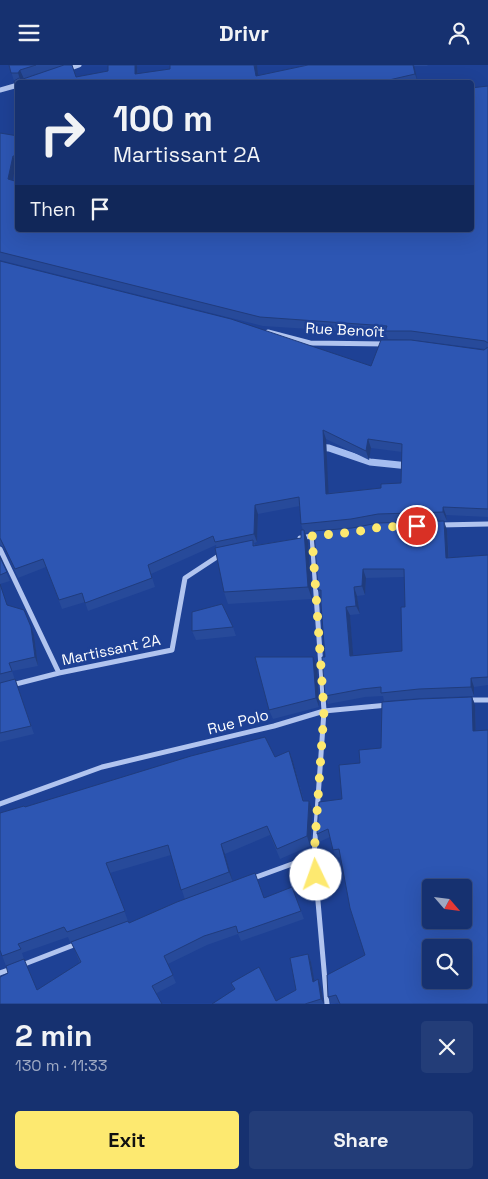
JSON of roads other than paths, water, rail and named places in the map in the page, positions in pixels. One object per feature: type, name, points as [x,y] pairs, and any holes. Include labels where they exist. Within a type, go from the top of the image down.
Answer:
[{"type":"street","points":[[61,71],[79,65]]},
{"type":"street","points":[[0,90],[15,86]]},
{"type":"street","name":"Rue Benoît","points":[[266,331],[310,343],[395,344]]},
{"type":"street","points":[[430,525],[488,524]]},
{"type":"street","points":[[294,539],[321,535]]},
{"type":"street","points":[[312,536],[324,711],[314,856],[327,1004]]},
{"type":"street","points":[[0,549],[59,673]]},
{"type":"street","name":"Martissant 2A","points":[[0,688],[59,673],[172,650],[185,578],[220,554],[229,552]]},
{"type":"street","points":[[460,701],[488,699]]},
{"type":"street","name":"Rue Polo","points":[[0,804],[102,767],[274,726],[324,711],[393,705]]},
{"type":"street","points":[[250,880],[314,856]]},
{"type":"street","points":[[0,973],[83,942]]},
{"type":"waterway","points":[[317,447],[329,448],[370,462],[409,466]]}]
